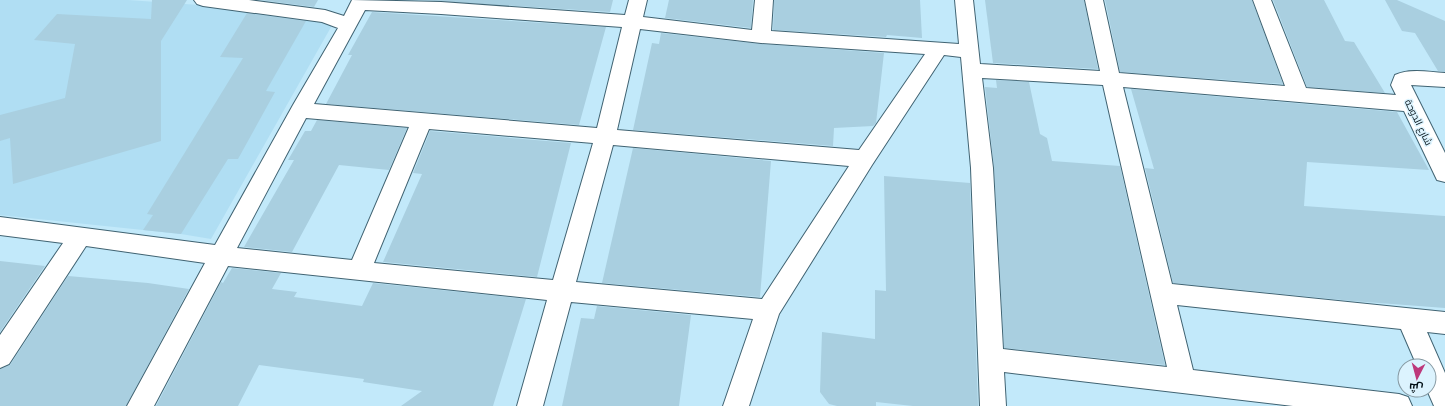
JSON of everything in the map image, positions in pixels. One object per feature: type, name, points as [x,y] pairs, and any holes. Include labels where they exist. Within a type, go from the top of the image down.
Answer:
[{"type":"street","points":[[203,0],[325,16],[350,25]]},
{"type":"street","points":[[530,406],[606,136],[638,0]]},
{"type":"street","points":[[761,37],[764,0]]},
{"type":"street","points":[[964,0],[982,168],[993,406]]},
{"type":"street","points":[[1094,0],[1161,294],[1183,380]]},
{"type":"street","points":[[1262,0],[1298,94]]},
{"type":"street","points":[[140,406],[300,110],[350,25],[360,2],[633,22],[761,37],[939,48],[971,61],[1111,79],[1411,104]]},
{"type":"street","points":[[736,406],[768,310],[865,159],[939,48]]},
{"type":"street","name":"شارع الدوحة","points":[[1445,80],[1406,78],[1402,80],[1401,85],[1445,174]]},
{"type":"street","points":[[300,110],[865,159]]},
{"type":"street","points":[[359,271],[422,121]]},
{"type":"street","points":[[0,226],[222,256],[359,271],[562,292],[768,310]]},
{"type":"street","points":[[0,356],[80,237]]},
{"type":"street","points":[[1161,294],[1445,323]]},
{"type":"street","points":[[1409,319],[1445,402]]},
{"type":"street","points":[[991,359],[1399,406]]},
{"type":"shaded area","points":[[0,0],[128,0],[300,12],[325,16],[339,13],[211,239],[181,234],[0,215]]},
{"type":"building","points":[[152,0],[187,0],[161,41],[161,141],[13,184],[10,138],[0,141],[0,115],[65,98],[75,44],[34,40],[57,14],[151,19]]},
{"type":"building","points":[[260,0],[318,0],[314,7]]},
{"type":"building","points":[[419,0],[613,0],[610,12]]},
{"type":"building","points":[[669,0],[753,0],[751,28],[665,18]]},
{"type":"building","points":[[774,0],[920,0],[922,38],[773,30]]},
{"type":"building","points":[[985,0],[1084,0],[1098,69],[993,63]]},
{"type":"building","points":[[1105,0],[1252,0],[1283,84],[1120,72]]},
{"type":"building","points":[[1273,0],[1324,0],[1345,41],[1354,42],[1385,93],[1307,87]]},
{"type":"building","points":[[1385,0],[1397,0],[1445,21],[1445,72],[1438,71],[1415,33],[1402,31]]},
{"type":"building","points":[[372,12],[606,27],[579,125],[326,104],[352,55],[348,55]]},
{"type":"building","points":[[247,13],[306,21],[266,91],[275,92],[238,159],[228,159],[181,234],[143,230],[153,215],[147,214],[243,58],[220,57]]},
{"type":"building","points":[[661,33],[761,44],[884,53],[876,123],[873,126],[834,128],[833,146],[633,130],[652,43],[659,44]]},
{"type":"building","points":[[996,80],[1029,82],[1040,134],[1047,138],[1052,161],[1120,166],[1165,365],[1004,348],[994,168],[985,87],[997,88]]},
{"type":"building","points":[[1131,89],[1397,112],[1429,170],[1307,162],[1304,206],[1445,216],[1445,308],[1352,301],[1173,283],[1145,168],[1154,169]]},
{"type":"building","points":[[317,120],[407,128],[389,170],[339,165],[292,252],[244,247],[294,160],[288,160],[305,131],[311,131]]},
{"type":"building","points":[[430,131],[571,143],[537,277],[383,262],[422,174],[413,173]]},
{"type":"building","points":[[633,148],[771,161],[760,297],[602,283]]},
{"type":"building","points":[[884,176],[970,183],[978,406],[913,406],[876,402],[876,406],[837,406],[829,404],[820,392],[822,332],[875,339],[875,290],[886,291]]},
{"type":"building","points":[[0,261],[45,266],[0,332]]},
{"type":"building","points":[[232,268],[281,273],[272,289],[297,292],[294,297],[362,306],[373,283],[526,299],[493,406],[401,406],[422,391],[363,382],[364,379],[259,365],[238,406],[156,406],[221,282],[223,283]]},
{"type":"building","points":[[68,276],[148,283],[189,289],[126,406],[0,406],[0,369],[10,365]]},
{"type":"building","points":[[597,306],[691,315],[679,406],[562,406],[581,318],[594,319]]}]
